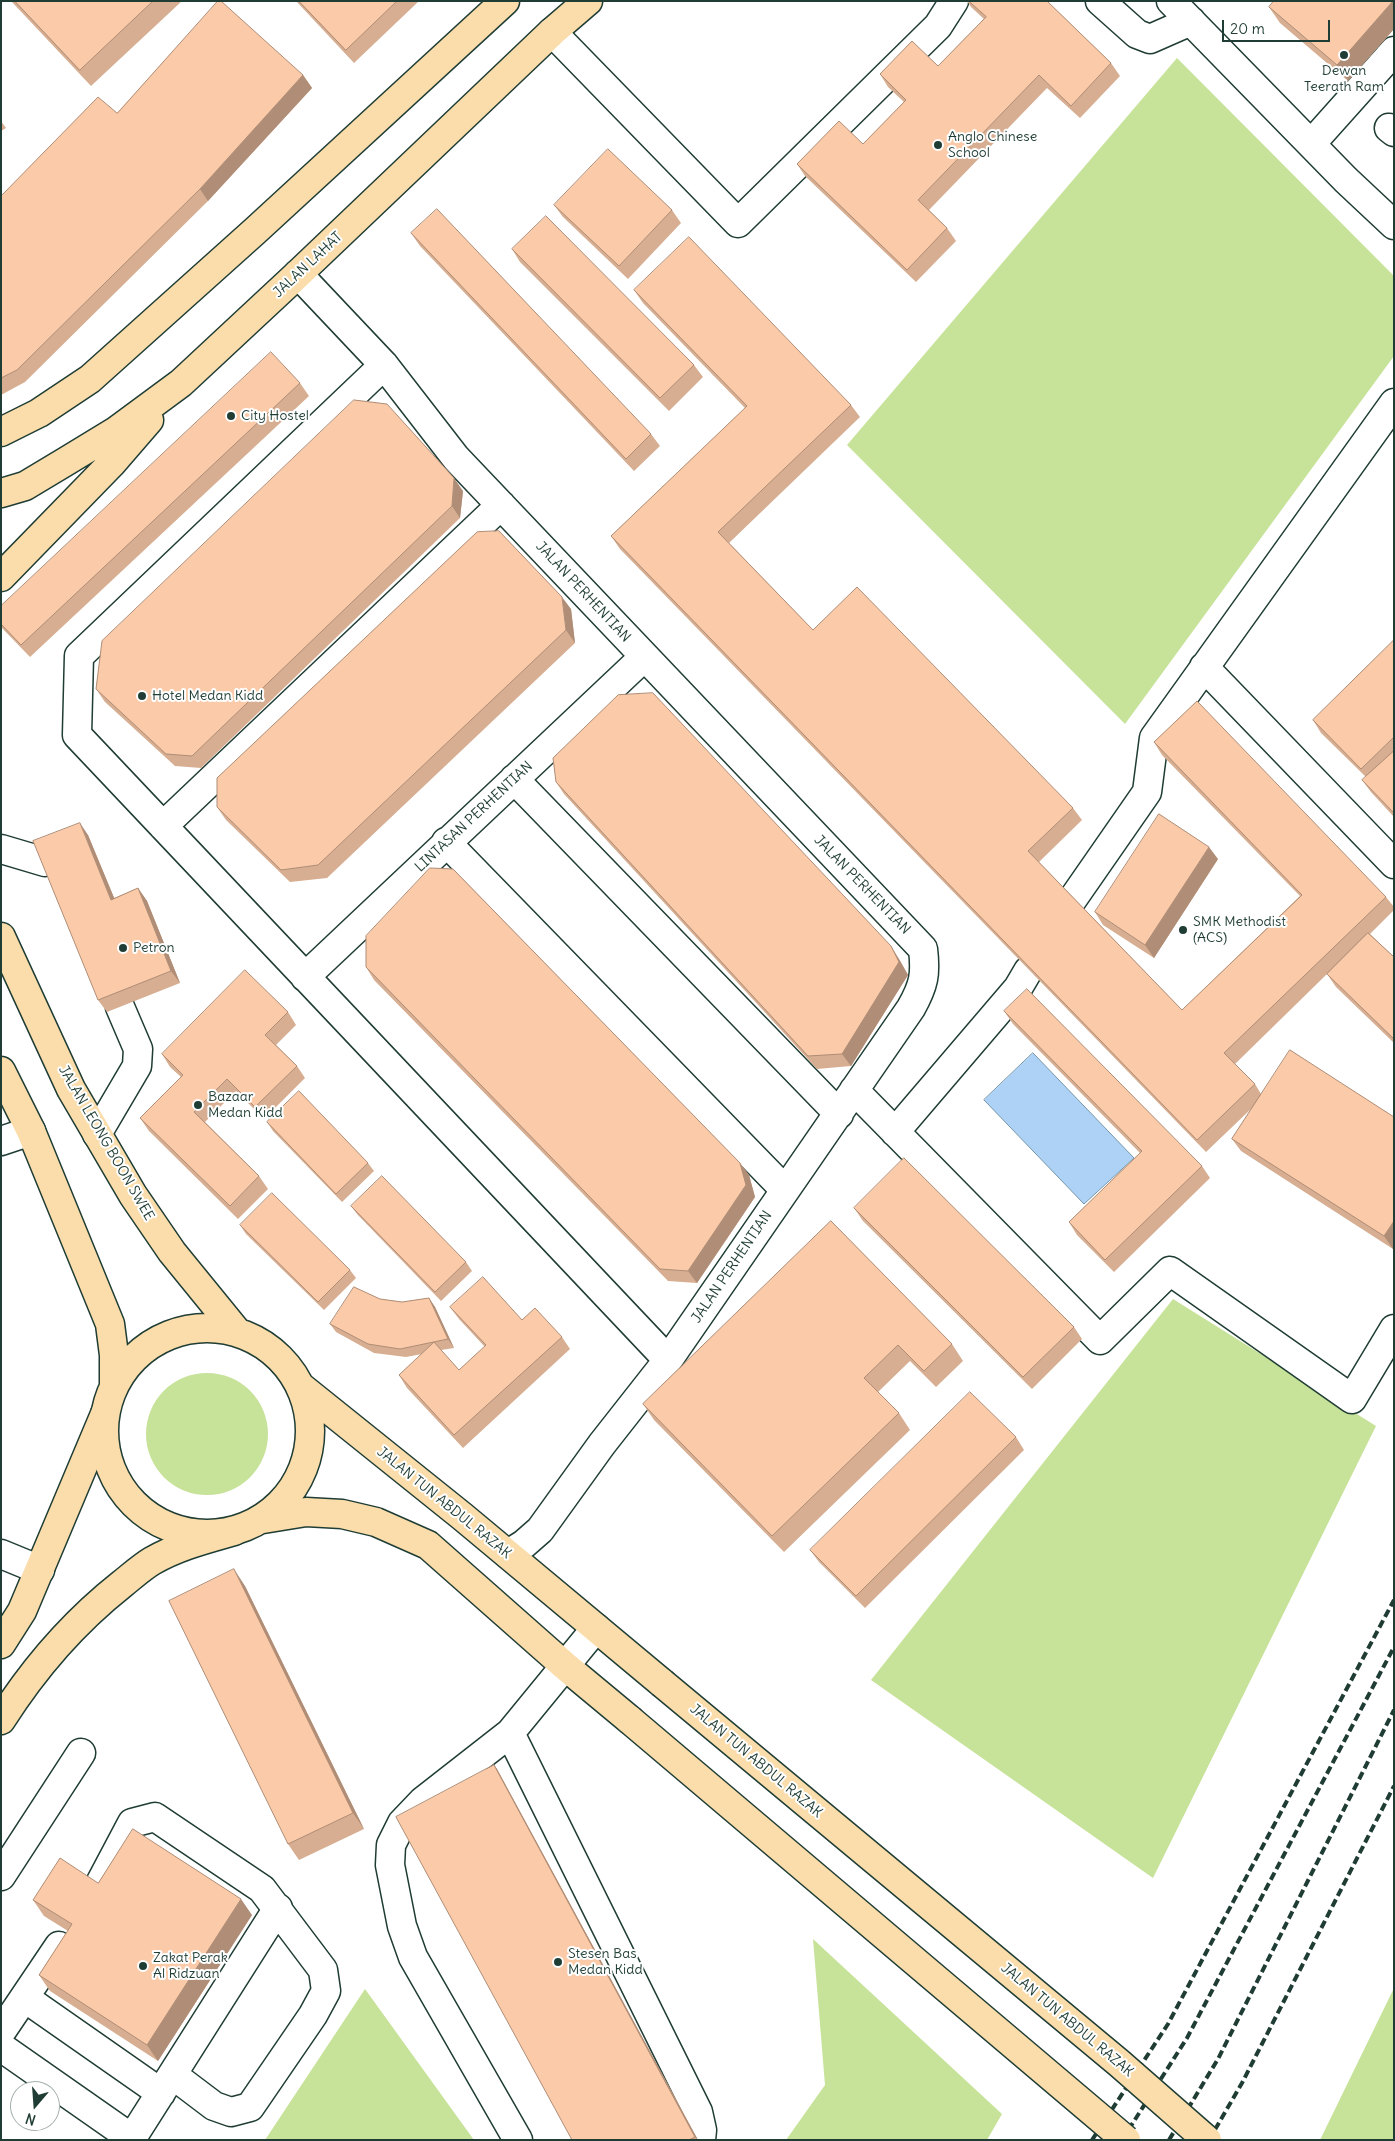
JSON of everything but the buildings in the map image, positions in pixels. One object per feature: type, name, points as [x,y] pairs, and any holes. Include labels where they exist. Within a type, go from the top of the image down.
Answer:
[{"type":"main road","points":[[1,432],[39,413],[90,379],[255,231],[505,1]]},
{"type":"main road","name":"JALAN LAHAT","points":[[1,493],[25,486],[116,431],[181,383],[552,32],[588,1]]},
{"type":"main road","points":[[1,577],[111,464],[181,383]]},
{"type":"main road","name":"JALAN LEONG BOON SWEE","points":[[1,937],[71,1089],[133,1195],[172,1252],[238,1333]]},
{"type":"main road","points":[[1,1071],[31,1132],[110,1324],[114,1355],[114,1386]]},
{"type":"main road","points":[[1,1644],[22,1611],[40,1570],[105,1414],[114,1386],[130,1362],[153,1343],[180,1332],[209,1328],[238,1333],[264,1345],[285,1364],[301,1387],[310,1416],[310,1446],[302,1474],[285,1500],[262,1519]]},
{"type":"main road","name":"JALAN TUN ABDUL RAZAK","points":[[301,1387],[508,1554],[1119,2063],[1207,2140]]},
{"type":"main road","points":[[105,1414],[104,1444],[112,1472],[128,1497],[150,1516],[176,1529],[205,1534],[234,1531]]},
{"type":"main road","points":[[1,1720],[15,1698],[66,1633],[106,1597],[159,1558],[189,1544],[234,1531],[262,1519],[306,1512],[342,1514],[376,1522],[428,1545],[565,1666],[1126,2140]]},
{"type":"street","points":[[552,32],[738,222],[938,26],[954,1]]},
{"type":"street","points":[[1100,1],[1137,34],[1150,39],[1191,21]]},
{"type":"street","points":[[1171,1],[1311,144],[1394,225]]},
{"type":"street","points":[[1311,144],[1394,51]]},
{"type":"street","name":"JALAN PERHENTIAN","points":[[298,274],[384,366],[456,458],[923,949],[926,970],[922,990],[839,1114],[668,1360],[602,1444],[540,1530],[524,1544],[508,1554]]},
{"type":"street","points":[[384,366],[79,656],[77,735],[668,1360]]},
{"type":"street","points":[[1072,900],[1147,792],[1154,738],[1394,403]]},
{"type":"street","points":[[163,826],[501,505]]},
{"type":"street","name":"LINTASAN PERHENTIAN","points":[[305,977],[644,657]]},
{"type":"street","points":[[1204,667],[1394,864]]},
{"type":"street","points":[[514,778],[839,1114]]},
{"type":"street","points":[[446,842],[785,1190]]},
{"type":"street","points":[[1,849],[45,862]]},
{"type":"street","points":[[895,1132],[1018,988],[1028,971]]},
{"type":"street","points":[[97,1134],[137,1066],[138,1049],[120,1007]]},
{"type":"street","points":[[854,1090],[1100,1340],[1170,1272],[1352,1399],[1394,1329]]},
{"type":"street","points":[[1,1141],[31,1132]]},
{"type":"street","points":[[1,1554],[40,1570]]},
{"type":"street","points":[[518,2140],[412,1957],[402,1926],[390,1865],[391,1845],[402,1823],[423,1801],[510,1734],[596,1628]]},
{"type":"street","points":[[510,1734],[698,2112],[702,2130],[701,2140]]},
{"type":"street","points":[[1,1876],[81,1753]]},
{"type":"street","points":[[25,1998],[167,2084],[231,2112],[250,2107],[313,2015],[326,1991],[323,1970],[262,1888],[155,1817],[132,1823],[96,1891]]},
{"type":"street","points":[[1,2047],[133,2139],[278,1908]]},
{"type":"street","points":[[1,2032],[69,1931]]},
{"type":"green space","points":[[1177,58],[1394,276],[1394,356],[1125,724],[847,445]]},
{"type":"green space","points":[[1173,1299],[1376,1426],[1153,1878],[871,1680]]},
{"type":"green space","points":[[207,1373],[219,1374],[230,1378],[241,1383],[250,1391],[258,1400],[263,1411],[267,1422],[267,1446],[263,1457],[258,1468],[250,1477],[241,1485],[230,1490],[219,1494],[207,1495],[195,1494],[184,1490],[173,1485],[164,1477],[156,1468],[151,1457],[147,1446],[146,1434],[147,1422],[151,1411],[156,1400],[164,1391],[173,1383],[184,1378],[195,1374]]},
{"type":"green space","points":[[813,1939],[1002,2114],[987,2140],[786,2140],[825,2085]]},
{"type":"green space","points":[[1394,1988],[1394,2140],[1320,2140]]},
{"type":"green space","points":[[365,1989],[474,2140],[265,2140]]},
{"type":"water","points":[[1033,1053],[1134,1158],[1084,1204],[984,1100]]},
{"type":"railway","points":[[1092,2140],[1168,2024],[1394,1600]]},
{"type":"railway","points":[[1122,2140],[1187,2038],[1394,1647]]},
{"type":"railway","points":[[1169,2140],[1218,2059],[1394,1710]]},
{"type":"railway","points":[[1209,2140],[1242,2083],[1394,1786]]},
{"type":"place","name":"Dewan Teerath Ram","points":[[1344,55]]},
{"type":"place","name":"Anglo Chinese School","points":[[938,145]]},
{"type":"place","name":"City Hostel","points":[[231,416]]},
{"type":"place","name":"Hotel Medan Kidd","points":[[142,696]]},
{"type":"place","name":"SMK Methodist (ACS)","points":[[1183,930]]},
{"type":"place","name":"Petron","points":[[123,948]]},
{"type":"place","name":"Bazaar Medan Kidd","points":[[198,1105]]},
{"type":"place","name":"Stesen Bas Medan Kidd","points":[[558,1962]]},
{"type":"place","name":"Zakat Perak Al Ridzuan","points":[[143,1966]]}]
